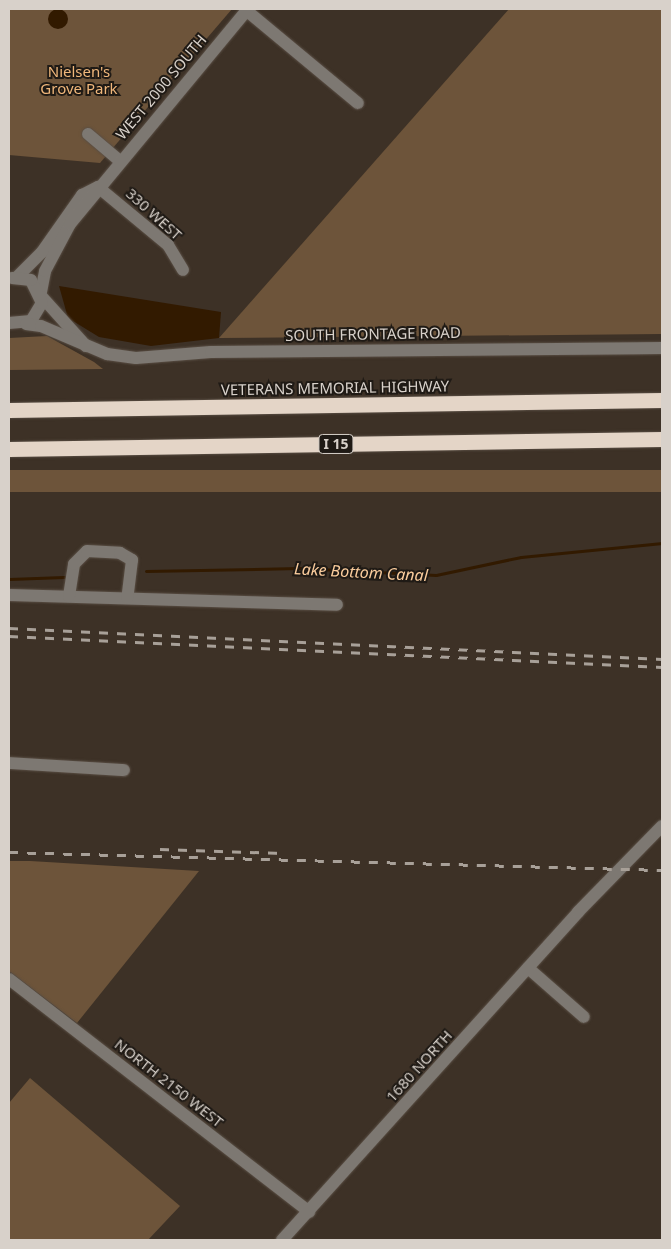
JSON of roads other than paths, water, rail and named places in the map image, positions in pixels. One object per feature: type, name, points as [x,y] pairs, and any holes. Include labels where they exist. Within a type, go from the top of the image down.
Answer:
[{"type":"highway","name":"VETERANS MEMORIAL HIGHWAY","points":[[9,410],[662,400]]},
{"type":"highway","name":"I 15","points":[[9,449],[662,439]]},
{"type":"street","points":[[248,10],[358,103]]},
{"type":"street","name":"WEST 2000 SOUTH","points":[[26,324],[39,314],[41,294],[57,245],[98,187],[248,10]]},
{"type":"street","points":[[88,134],[120,160]]},
{"type":"street","name":"WEST 2000 SOUTH","points":[[12,277],[42,252],[82,195],[98,187]]},
{"type":"street","name":"330 WEST","points":[[98,187],[168,245],[183,270]]},
{"type":"street","name":"SOUTH FRONTAGE ROAD","points":[[12,277],[31,280],[58,319],[86,346]]},
{"type":"street","name":"SOUTH FRONTAGE ROAD","points":[[9,323],[41,326],[107,354],[136,358],[211,352],[662,348]]},
{"type":"street","points":[[69,596],[74,564],[87,551],[120,553],[132,560],[127,598]]},
{"type":"street","points":[[9,595],[337,605]]},
{"type":"street","points":[[9,763],[124,770]]},
{"type":"street","name":"1680 NORTH","points":[[578,912],[591,891],[662,817]]},
{"type":"street","name":"1680 NORTH","points":[[282,1240],[578,912],[662,826]]},
{"type":"street","points":[[528,968],[584,1017]]},
{"type":"street","name":"NORTH 2150 WEST","points":[[9,979],[309,1212]]},
{"type":"waterway","name":"Lake Bottom Canal","points":[[146,571],[299,568],[436,575],[521,557],[662,543]]},
{"type":"waterway","name":"Lake Bottom Canal","points":[[9,579],[64,577]]},
{"type":"railway","points":[[9,628],[662,659]]},
{"type":"railway","points":[[9,636],[662,667]]},
{"type":"railway","points":[[160,849],[282,853]]},
{"type":"railway","points":[[9,852],[662,870]]},
{"type":"park label","name":"Nielsen's Grove Park","points":[[79,80]]}]
